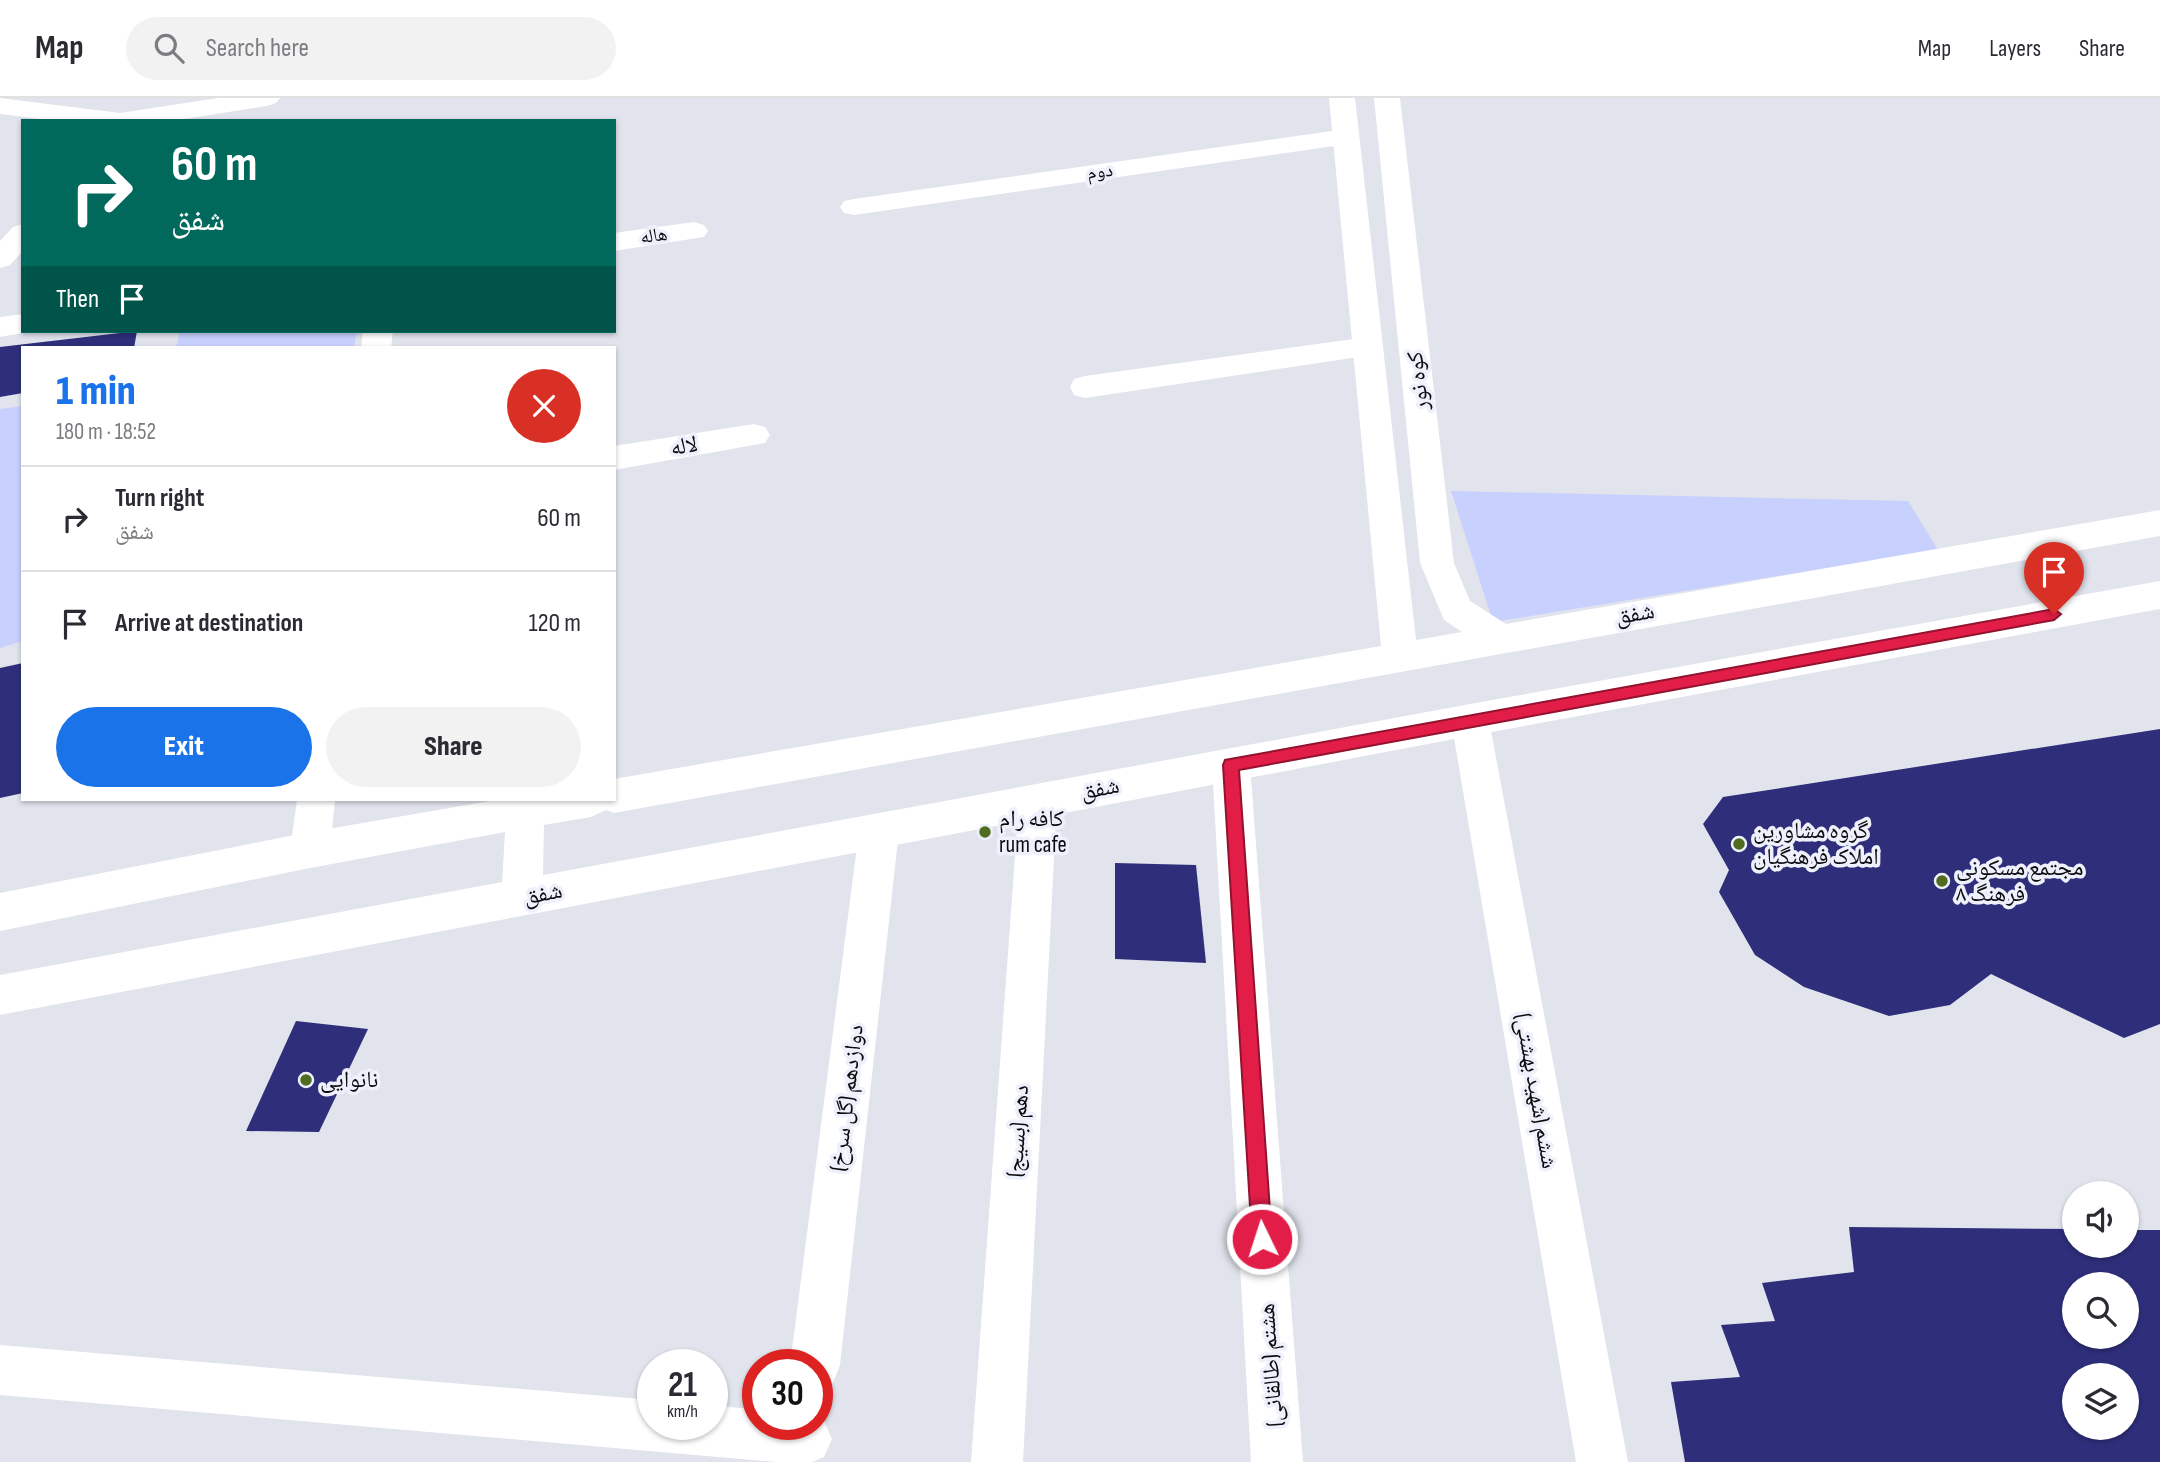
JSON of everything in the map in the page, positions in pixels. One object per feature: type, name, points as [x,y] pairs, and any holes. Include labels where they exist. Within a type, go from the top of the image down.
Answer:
[{"type":"street","points":[[122,119],[143,98]]},
{"type":"street","points":[[133,119],[267,98]]},
{"type":"street","name":"کوه نور","points":[[1342,98],[1400,656]]},
{"type":"street","name":"کوه نور","points":[[1387,98],[1437,564],[1456,610],[1499,638]]},
{"type":"street","points":[[0,106],[104,119]]},
{"type":"street","name":"دوم","points":[[854,207],[1346,137]]},
{"type":"street","name":"هاله","points":[[616,242],[694,231]]},
{"type":"street","points":[[0,259],[21,235]]},
{"type":"street","points":[[0,327],[21,324]]},
{"type":"street","points":[[1085,387],[1368,347]]},
{"type":"street","name":"لاله","points":[[616,457],[754,435]]},
{"type":"street","name":"شفق","points":[[616,796],[2160,523]]},
{"type":"street","points":[[1395,606],[1416,616],[1439,612],[1450,595]]},
{"type":"street","name":"شفق","points":[[0,995],[1470,720],[2160,595]]},
{"type":"street","name":"ششم (شهید بهشتی)","points":[[1470,720],[1602,1462]]},
{"type":"street","name":"هشتم (طالقانی)","points":[[1231,765],[1277,1462]]},
{"type":"street","points":[[310,850],[316,801]]},
{"type":"street","points":[[0,912],[310,850],[586,801]]},
{"type":"street","name":"دهم (بسیج)","points":[[997,1462],[1038,801]]},
{"type":"street","points":[[522,898],[525,812]]},
{"type":"street","name":"دوازدهم (گل سرخ)","points":[[817,1349],[879,831]]},
{"type":"street","points":[[0,1370],[806,1442]]},
{"type":"shaded area","points":[[180,333],[357,333],[354,346],[176,346]]},
{"type":"shaded area","points":[[21,406],[21,642],[0,648],[0,409]]},
{"type":"shaded area","points":[[1451,491],[1908,501],[1938,550],[1493,622]]},
{"type":"building","points":[[137,333],[134,346],[21,346],[21,393],[0,397],[0,347]]},
{"type":"building","points":[[21,663],[21,793],[0,798],[0,668]]},
{"type":"building","name":"مجتمع مسکونی فرهنگ ۸","points":[[2160,729],[2160,1024],[2124,1038],[1991,974],[1950,1005],[1889,1016],[1804,987],[1755,955],[1719,892],[1729,870],[1703,824],[1723,797]]},
{"type":"building","points":[[1115,863],[1196,865],[1206,963],[1115,959]]},
{"type":"building","name":"نانوایی","points":[[296,1021],[368,1029],[319,1132],[246,1131]]},
{"type":"building","points":[[1849,1227],[2062,1229],[2062,1258],[2139,1258],[2139,1230],[2160,1230],[2160,1462],[1685,1462],[1671,1382],[1740,1377],[1721,1325],[1775,1321],[1762,1283],[1854,1272]]},
{"type":"place","name":"کافه رام rum cafe","points":[[985,832]]},
{"type":"place","name":"گروه مشاورین املاک فرهنگیان","points":[[1739,844]]},
{"type":"place","name":"مجتمع مسکونی فرهنگ ۸","points":[[1942,881]]},
{"type":"place","name":"نانوایی","points":[[306,1080]]},
{"type":"route","points":[[1262,1239],[1231,765],[2054,614]]}]
